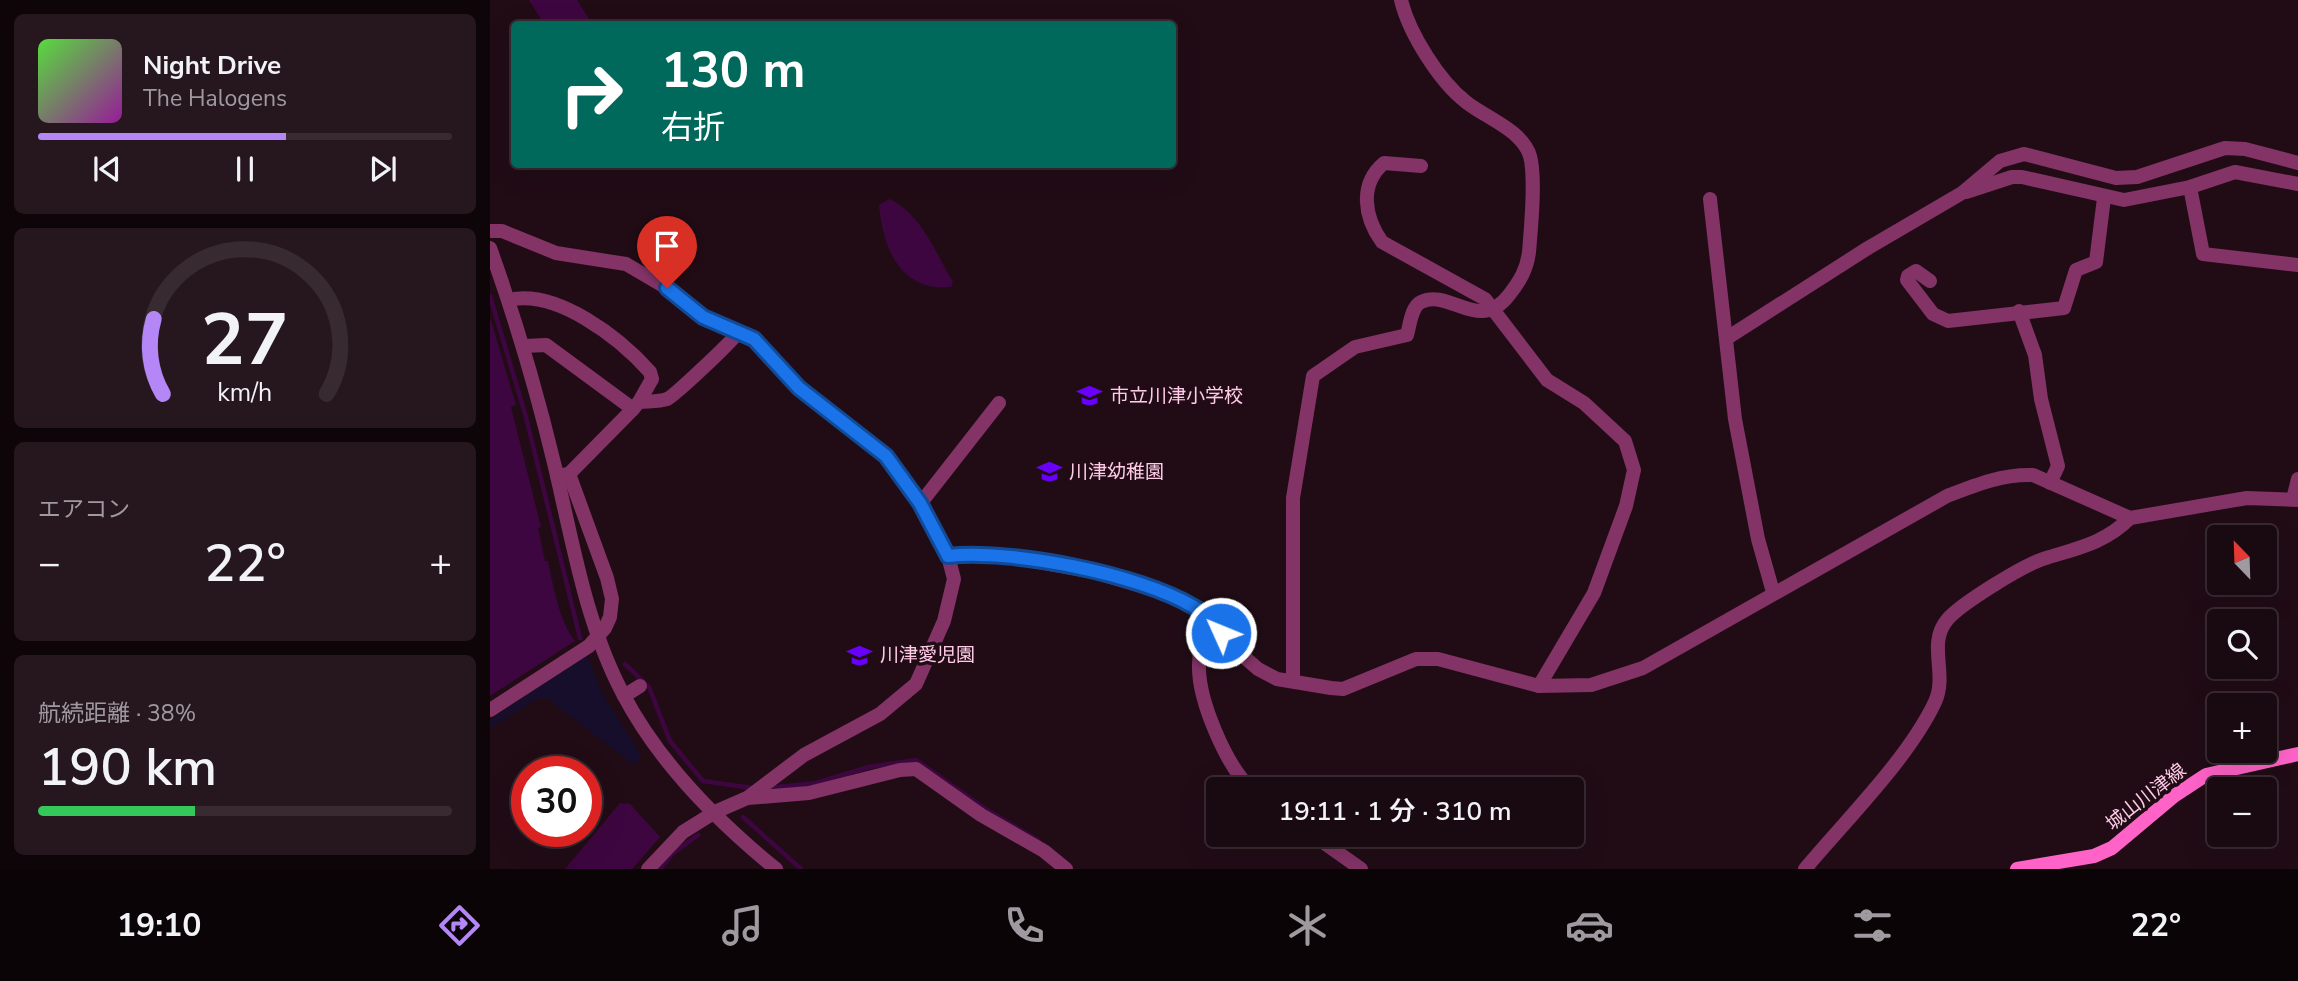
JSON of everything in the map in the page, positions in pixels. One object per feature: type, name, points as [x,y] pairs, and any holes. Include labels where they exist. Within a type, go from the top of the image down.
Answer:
[{"type":"main road","name":"城山川津線","points":[[2017,869],[2094,856],[2112,848],[2175,796],[2206,775],[2298,754]]},
{"type":"street","points":[[1293,681],[1293,498],[1313,376],[1355,347],[1407,335],[1414,308],[1421,302],[1432,300],[1480,312],[1491,310],[1504,301],[1522,279],[1529,253],[1533,192],[1530,154],[1523,142],[1465,101],[1451,86],[1415,36],[1401,0]]},
{"type":"street","points":[[1727,338],[1868,248],[1962,193],[2000,161],[2024,155],[2116,178],[2137,177],[2225,148],[2245,149],[2298,163]]},
{"type":"street","points":[[1422,166],[1384,163],[1374,172],[1367,190],[1367,212],[1372,228],[1382,242],[1485,299],[1491,310],[1527,350],[1547,380],[1584,403],[1625,442],[1634,470],[1626,506],[1594,593],[1539,686]]},
{"type":"street","points":[[1962,193],[2012,177],[2022,177],[2104,198],[2137,200],[2235,172],[2298,184]]},
{"type":"street","points":[[2190,187],[2203,254],[2298,265]]},
{"type":"street","points":[[1930,281],[1922,272],[1916,271],[1908,276],[1907,280],[1940,319],[1984,319],[2019,311],[2064,308],[2076,270],[2096,262],[2104,198]]},
{"type":"street","points":[[1710,199],[1735,419],[1758,539],[1773,592]]},
{"type":"street","points":[[490,231],[502,231],[556,253],[626,264],[667,288],[703,317],[754,339],[799,388],[886,456],[920,503],[948,556],[954,579],[944,621],[916,684],[880,714],[804,755],[756,792],[715,812],[683,832],[648,869]]},
{"type":"street","points":[[490,248],[524,346],[563,475],[611,591],[610,617],[598,637],[490,710]]},
{"type":"street","points":[[509,300],[522,297],[584,316],[650,372],[652,379],[636,405],[563,475]]},
{"type":"street","points":[[2019,311],[2035,355],[2040,399],[2058,466],[2050,483]]},
{"type":"street","points":[[524,346],[546,345],[636,405],[668,399],[700,368],[720,354],[738,332]]},
{"type":"street","points":[[920,503],[999,403]]},
{"type":"street","points":[[563,475],[583,589],[598,637],[624,696],[669,765],[776,869]]},
{"type":"street","points":[[948,556],[971,553],[1016,558],[1094,572],[1161,592],[1194,607],[1208,617],[1234,648],[1258,669],[1277,679],[1343,689],[1416,659],[1438,659],[1539,686],[1591,685],[1615,679],[1684,645],[1773,592],[1947,496],[1984,481],[2015,475],[2033,475],[2130,518]]},
{"type":"street","points":[[1805,869],[1920,728],[1940,686],[1937,644],[1939,633],[1948,618],[2014,573],[2044,559],[2099,542],[2130,518],[2247,498],[2296,500],[2298,479]]},
{"type":"street","points":[[1208,617],[1200,642],[1201,690],[1231,766],[1241,777]]},
{"type":"street","points":[[624,696],[640,686]]},
{"type":"street","points":[[756,792],[809,793],[900,770],[916,769],[981,815],[1044,851],[1066,869]]},
{"type":"street","points":[[1330,847],[1361,869]]},
{"type":"shaded area","points":[[529,0],[577,0],[590,21],[542,21]]},
{"type":"shaded area","points":[[889,199],[900,205],[919,224],[953,282],[951,287],[933,287],[919,282],[907,275],[897,264],[885,237],[879,205]]},
{"type":"shaded area","points":[[490,317],[516,405],[511,407],[541,527],[538,528],[545,561],[548,561],[561,613],[575,641],[490,696]]},
{"type":"shaded area","points":[[587,654],[602,693],[641,755],[635,766],[547,698],[537,699],[490,728],[490,720]]},
{"type":"shaded area","points":[[620,803],[630,804],[660,837],[632,869],[565,869],[583,847],[602,847],[602,825]]},
{"type":"waterway","points":[[490,296],[526,417],[580,638]]},
{"type":"waterway","points":[[625,664],[649,687],[670,741],[703,781],[752,788]]},
{"type":"waterway","points":[[768,788],[816,783],[869,767],[916,760],[987,810],[1039,841]]},
{"type":"waterway","points":[[743,817],[801,869]]},
{"type":"waterway","points":[[660,869],[672,854],[698,835]]},
{"type":"place","name":"市立川津小学校","points":[[1090,396]]},
{"type":"place","name":"川津幼稚園","points":[[1049,472]]},
{"type":"place","name":"川津愛児園","points":[[860,655]]},
{"type":"route","points":[[667,288],[703,317],[754,339],[799,388],[886,456],[920,503],[948,556],[971,553],[1094,572],[1161,592],[1194,607],[1208,617],[1221,633]]}]
